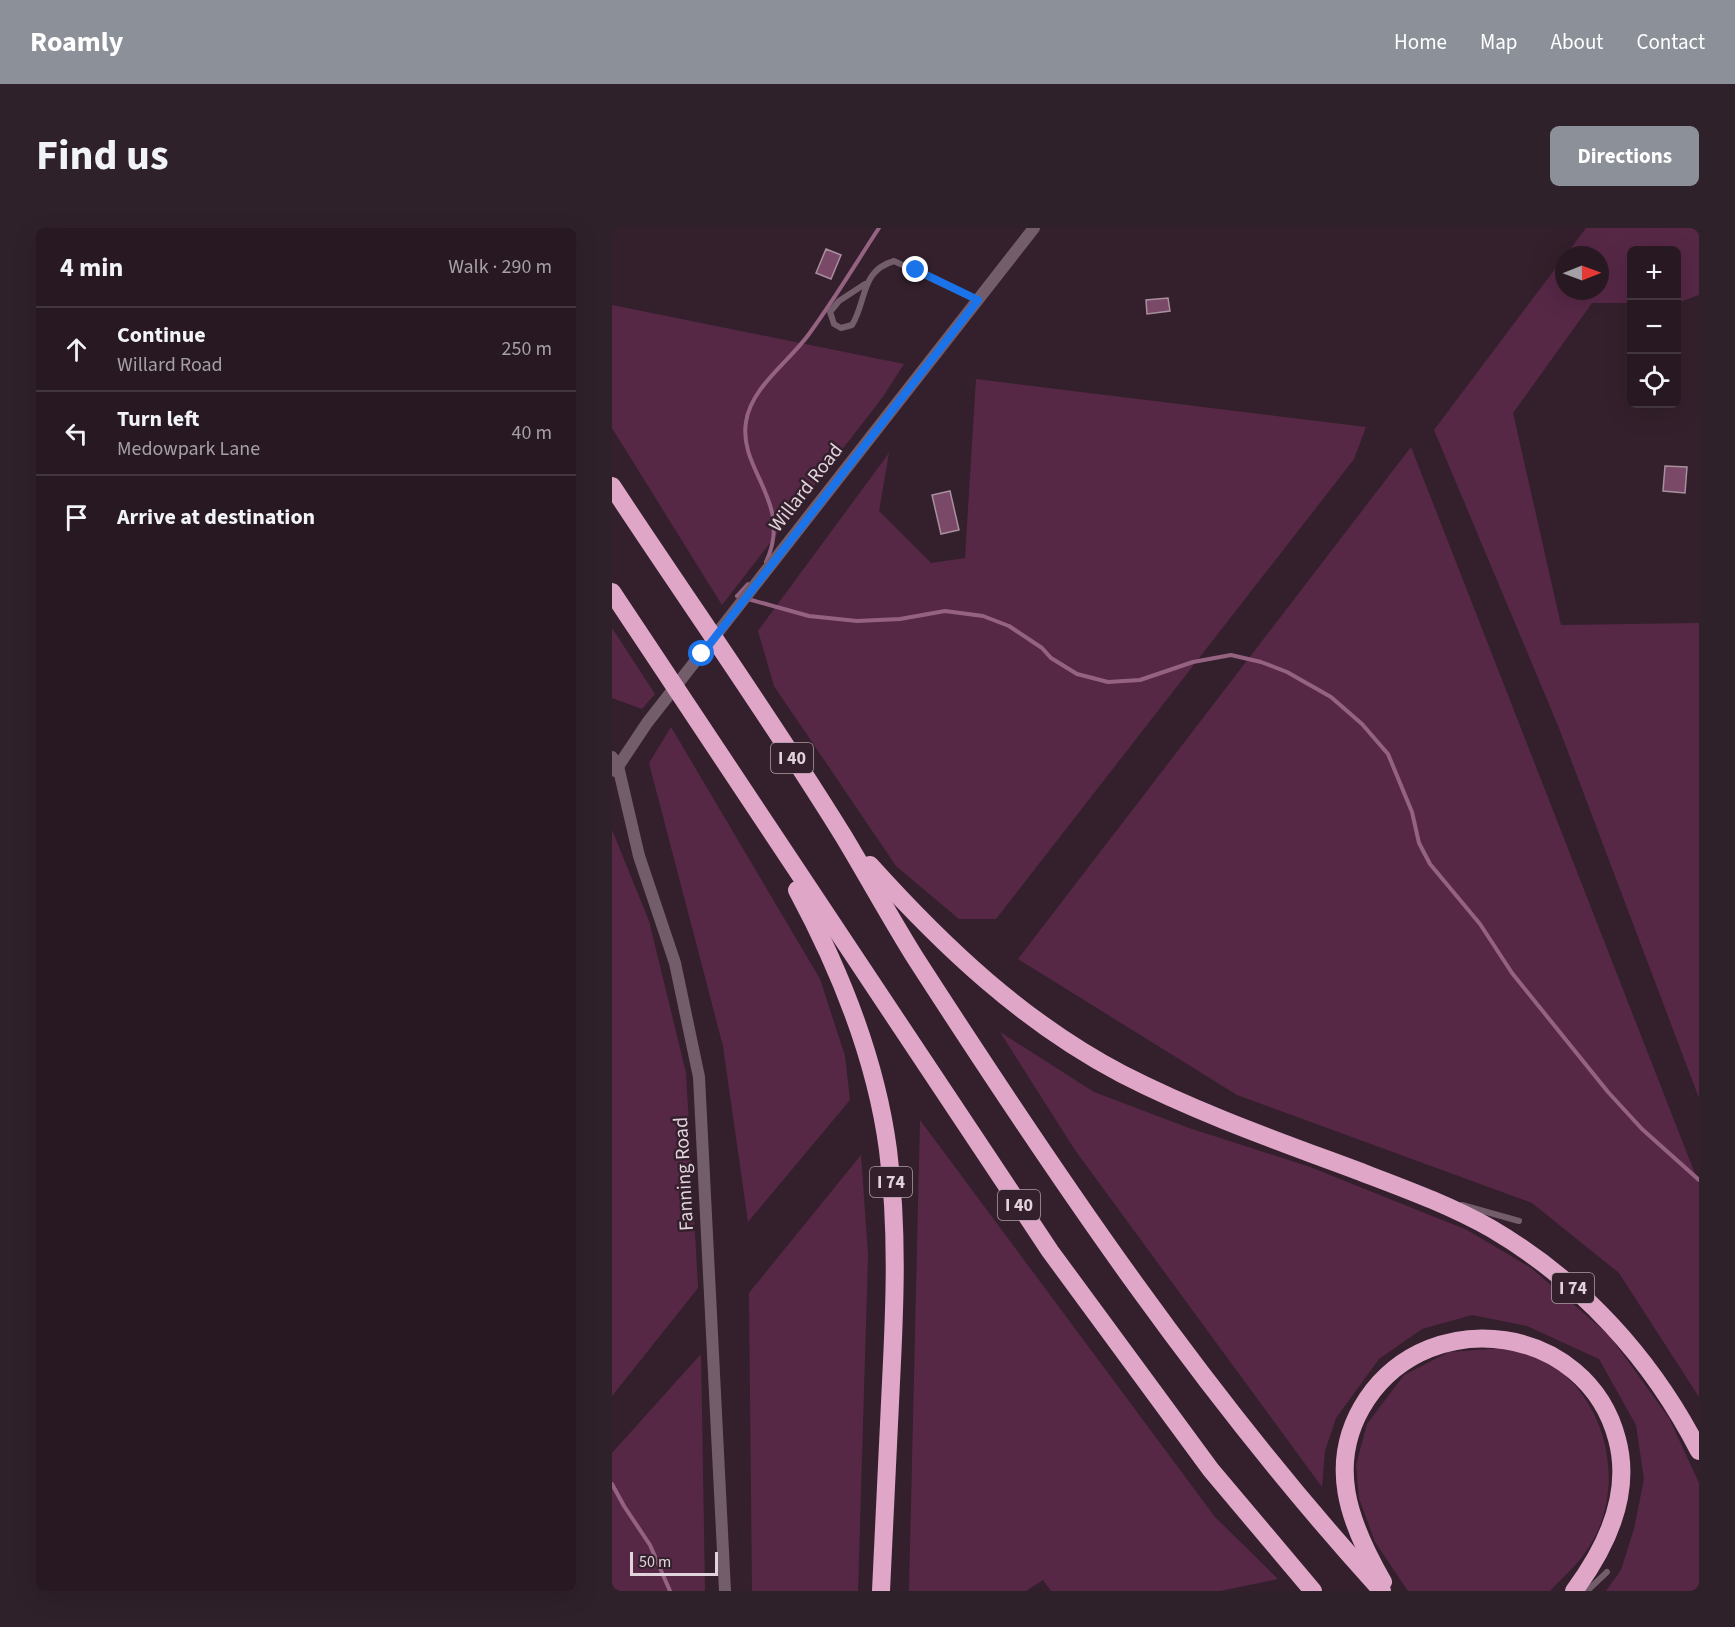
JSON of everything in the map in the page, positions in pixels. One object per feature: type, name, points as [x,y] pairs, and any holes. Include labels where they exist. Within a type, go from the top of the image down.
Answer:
[{"type":"highway","name":"I 40","points":[[612,486],[843,835],[915,957],[1150,1305],[1254,1443],[1312,1515],[1382,1591]]},
{"type":"highway","name":"I 40","points":[[612,592],[748,801],[1070,1280],[1211,1470],[1313,1591]]},
{"type":"highway","name":"I 74","points":[[748,801],[800,896],[845,993],[864,1043],[888,1149],[894,1211],[896,1279],[881,1591]]},
{"type":"highway","name":"I 74","points":[[843,835],[909,908],[975,973],[1074,1047],[1185,1104],[1393,1185],[1491,1229],[1554,1271],[1587,1300],[1642,1359],[1664,1390],[1699,1451]]},
{"type":"highway","points":[[1388,1591],[1361,1542],[1348,1508],[1345,1474],[1347,1452],[1361,1409],[1375,1387],[1407,1358],[1448,1341],[1485,1338],[1525,1344],[1546,1352],[1563,1363],[1591,1390],[1604,1409],[1617,1439],[1620,1482],[1611,1527],[1594,1562],[1574,1591]]},
{"type":"street","name":"Willard Road","points":[[614,766],[1034,228]]},
{"type":"street","name":"Fanning Road","points":[[614,766],[639,856],[675,963],[699,1077],[725,1591]]},
{"type":"lane","points":[[865,284],[858,315],[852,325],[840,328],[834,324],[830,312],[839,301],[865,284],[883,264],[894,261],[978,300]]},
{"type":"lane","points":[[1393,1185],[1519,1221]]},
{"type":"lane","points":[[1587,1591],[1607,1572]]},
{"type":"shaded area","points":[[1586,228],[1699,228],[1699,295],[1681,302],[1681,246],[1627,246],[1627,303],[1592,303],[1513,413],[1561,625],[1699,623],[1699,1098],[1559,728],[1434,430],[1555,269],[1555,300],[1609,300],[1609,246],[1573,246]]},
{"type":"shaded area","points":[[612,305],[904,364],[882,398],[722,605],[612,428]]},
{"type":"shaded area","points":[[976,379],[1366,427],[1354,459],[996,919],[959,919],[896,866],[774,686],[758,631],[889,453],[879,511],[931,563],[965,558]]},
{"type":"shaded area","points":[[1411,447],[1699,1184],[1699,1397],[1619,1273],[1532,1203],[1237,1095],[1018,959]]},
{"type":"shaded area","points":[[612,628],[655,694],[642,709],[612,698]]},
{"type":"shaded area","points":[[671,727],[820,979],[845,1056],[850,1100],[748,1222],[723,1046],[649,763]]},
{"type":"shaded area","points":[[612,830],[649,921],[686,1073],[698,1288],[612,1396]]},
{"type":"shaded area","points":[[1000,1032],[1094,1092],[1189,1128],[1310,1167],[1467,1230],[1531,1268],[1609,1335],[1669,1418],[1699,1483],[1699,1591],[1606,1591],[1621,1570],[1634,1529],[1644,1479],[1636,1425],[1599,1359],[1527,1326],[1472,1315],[1422,1329],[1379,1359],[1336,1418],[1325,1451],[1322,1487],[1075,1150]]},
{"type":"shaded area","points":[[920,1120],[1215,1517],[1278,1579],[1220,1591],[1051,1591],[1043,1580],[1026,1591],[909,1591]]},
{"type":"shaded area","points":[[861,1155],[868,1255],[858,1591],[752,1591],[749,1293]]},
{"type":"shaded area","points":[[1504,1348],[1547,1362],[1568,1378],[1585,1399],[1598,1422],[1606,1448],[1609,1474],[1607,1501],[1600,1526],[1583,1556],[1550,1591],[1408,1591],[1375,1542],[1359,1498],[1356,1465],[1367,1424],[1404,1375],[1449,1352]]},
{"type":"shaded area","points":[[701,1354],[705,1591],[612,1591],[612,1453]]},
{"type":"building","points":[[826,249],[841,255],[831,279],[816,273]]},
{"type":"building","points":[[1168,298],[1170,311],[1147,314],[1146,300]]},
{"type":"building","points":[[1665,466],[1687,467],[1685,493],[1663,491]]},
{"type":"building","points":[[950,491],[959,530],[941,534],[932,495]]},
{"type":"waterway","points":[[766,562],[773,541],[774,522],[770,504],[750,456],[746,440],[749,409],[763,386],[801,344],[818,321],[879,228]]},
{"type":"waterway","points":[[737,596],[748,584]]},
{"type":"waterway","points":[[737,596],[809,616],[857,621],[900,619],[945,611],[983,616],[1009,626],[1042,648],[1051,658],[1077,674],[1108,682],[1140,680],[1193,662],[1231,655],[1261,662],[1287,672],[1331,697],[1362,724],[1388,754],[1412,812],[1419,843],[1430,864],[1480,924],[1512,973],[1608,1092],[1642,1129],[1699,1180]]},
{"type":"waterway","points":[[612,1484],[650,1545],[670,1591]]},
{"type":"route","points":[[702,654],[978,300],[916,270]]}]
